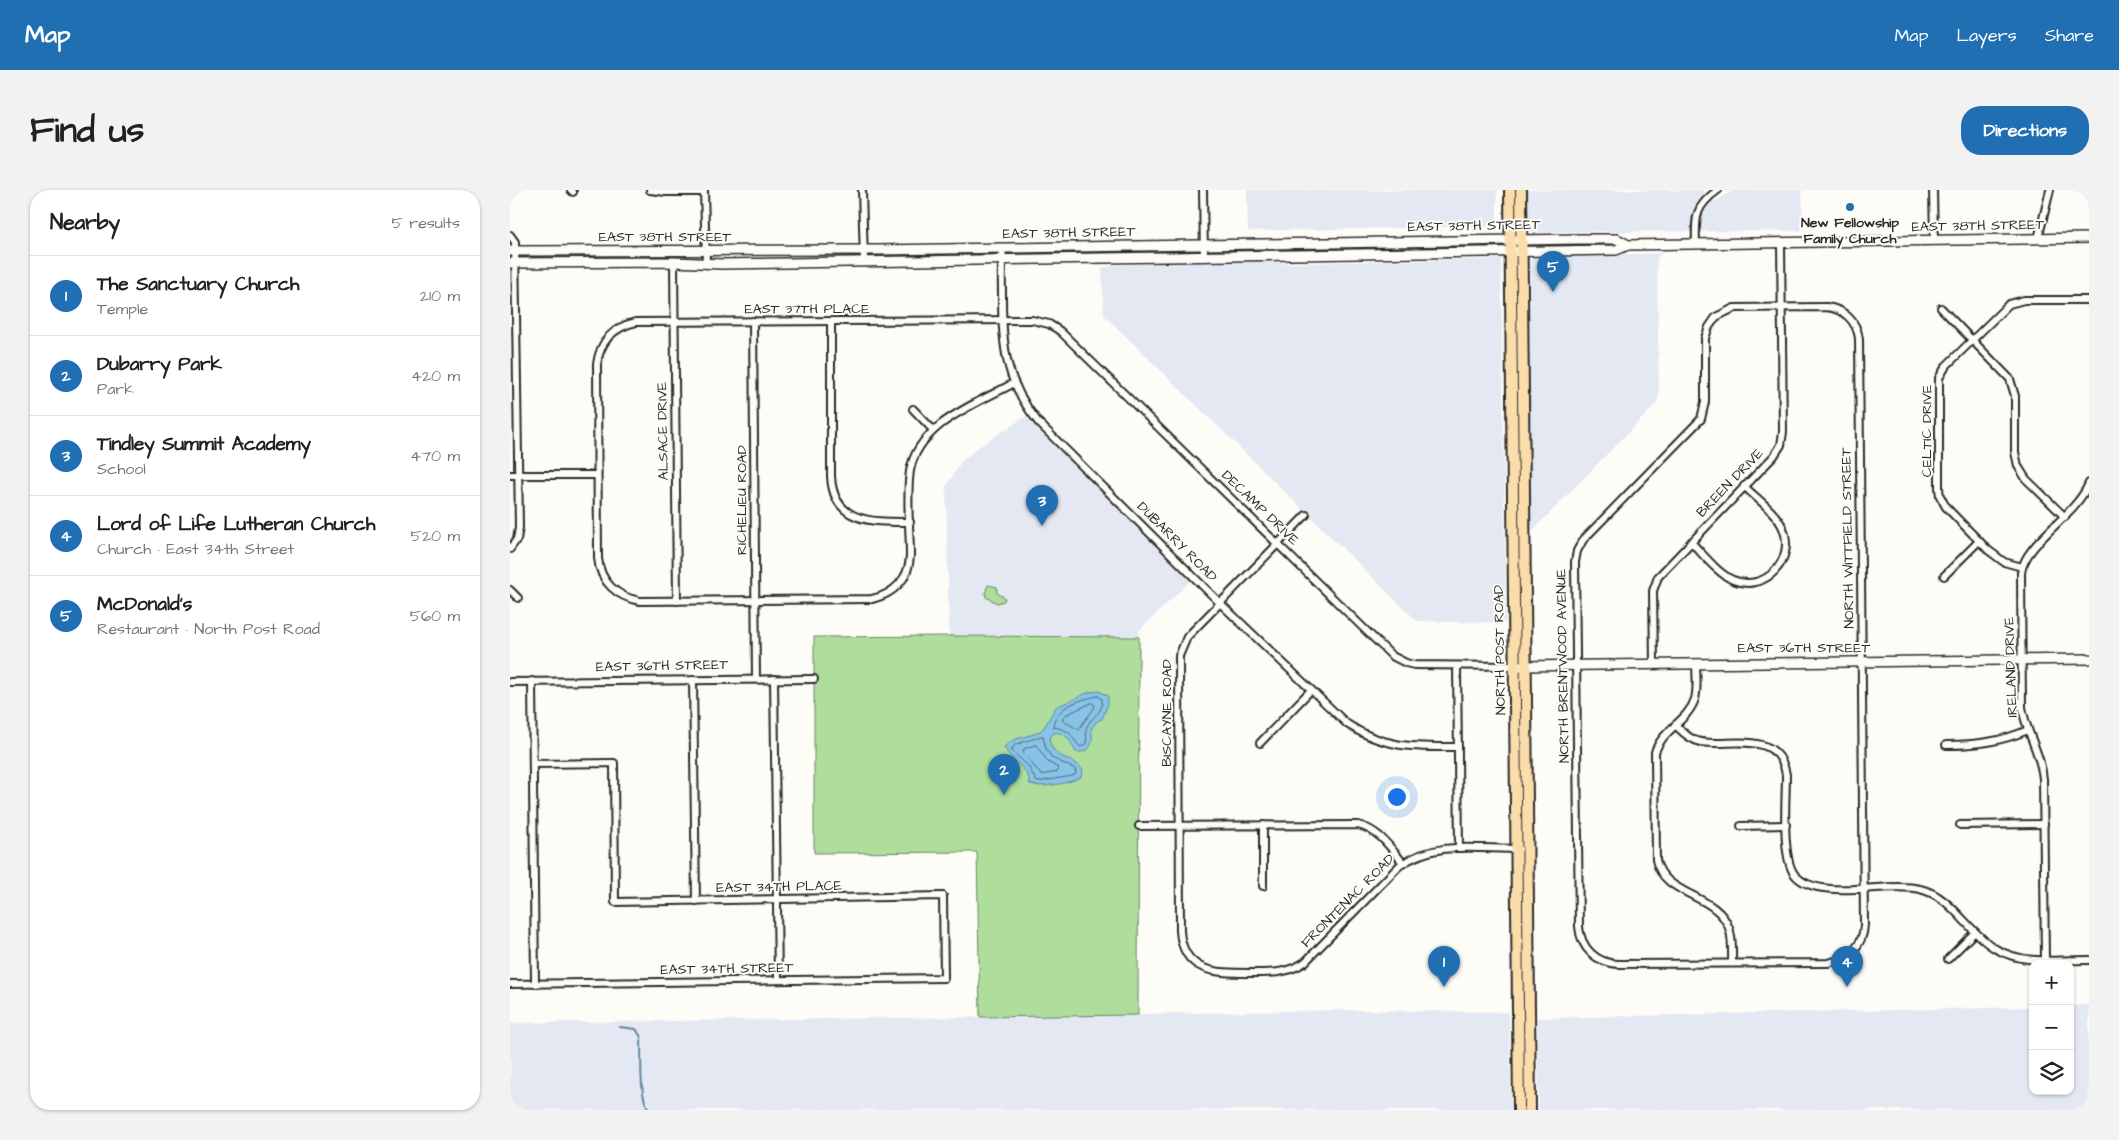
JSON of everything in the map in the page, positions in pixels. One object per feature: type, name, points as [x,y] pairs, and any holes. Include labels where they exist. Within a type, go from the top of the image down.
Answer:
[{"type":"main road","name":"NORTH POST ROAD","points":[[1510,190],[1520,666],[1528,849],[1530,1110]]},
{"type":"main road","name":"NORTH POST ROAD","points":[[1519,1110],[1516,849],[1520,666],[1521,190]]},
{"type":"main road","name":"EAST 38TH STREET","points":[[513,251],[864,250],[1617,238],[1628,245]]},
{"type":"main road","name":"EAST 38TH STREET","points":[[513,263],[864,262],[1511,252],[1616,250],[1628,245],[2089,238]]},
{"type":"main road","name":"EAST 36TH STREET","points":[[1520,666],[2089,659]]},
{"type":"street","points":[[650,190],[666,192],[704,191],[706,263]]},
{"type":"street","points":[[862,190],[864,262]]},
{"type":"street","points":[[1203,190],[1204,256]]},
{"type":"street","points":[[1696,244],[1696,219],[1699,208],[1706,198],[1718,190]]},
{"type":"street","points":[[1933,190],[1934,240]]},
{"type":"street","points":[[2038,239],[2050,190]]},
{"type":"street","points":[[510,235],[515,241],[513,251],[514,398],[518,475],[518,534],[516,541],[510,548]]},
{"type":"street","name":"BREEN DRIVE","points":[[1654,663],[1655,584],[1662,570],[1776,454],[1783,437],[1781,244]]},
{"type":"street","name":"DUBARRY ROAD","points":[[1003,248],[1002,320],[1005,356],[1023,402],[1038,422],[1220,603],[1347,724],[1372,739],[1389,744],[1409,747],[1458,747]]},
{"type":"street","name":"ALSACE DRIVE","points":[[674,262],[677,601]]},
{"type":"street","name":"CELTIC DRIVE","points":[[2022,567],[1999,559],[1946,507],[1941,499],[1939,488],[1939,381],[1946,366],[2001,310],[2016,301],[2089,300]]},
{"type":"street","name":"NORTH BRENTWOOD AVENUE","points":[[1732,963],[1615,964],[1604,962],[1591,954],[1584,944],[1579,927],[1575,562],[1581,543],[1701,419],[1705,405],[1706,338],[1709,327],[1714,320],[1721,314],[1734,308],[1782,308]]},
{"type":"street","name":"NORTH WITTFIELD STREET","points":[[1732,963],[1828,963],[1842,960],[1855,949],[1864,931],[1857,331],[1848,316],[1835,308],[1782,308]]},
{"type":"street","points":[[1941,308],[2005,372],[2013,384],[2016,455],[2021,472],[2065,517]]},
{"type":"street","name":"DECAMP DRIVE","points":[[1002,320],[1040,321],[1060,331],[1392,656],[1414,665],[1520,666]]},
{"type":"street","name":"EAST 37TH PLACE","points":[[597,475],[597,358],[603,344],[614,331],[633,323],[1002,320]]},
{"type":"street","name":"RICHELIEU ROAD","points":[[753,321],[756,679]]},
{"type":"street","points":[[831,321],[831,476],[834,493],[846,510],[860,519],[875,522],[910,522]]},
{"type":"street","points":[[510,475],[597,475],[598,562],[606,581],[616,592],[626,598],[640,602],[872,599],[891,592],[903,578],[908,567],[909,482],[912,465],[921,443],[942,423],[1014,383]]},
{"type":"street","points":[[913,409],[933,430]]},
{"type":"street","points":[[2022,567],[2027,556],[2082,498],[2089,483]]},
{"type":"street","points":[[1691,542],[1732,579],[1745,583],[1754,583],[1764,580],[1775,572],[1785,552],[1786,540],[1783,528],[1775,516],[1744,486]]},
{"type":"street","name":"BISCAYNE ROAD","points":[[1191,959],[1184,948],[1180,934],[1179,656],[1187,637],[1306,515]]},
{"type":"street","points":[[1944,576],[1979,540]]},
{"type":"street","name":"IRELAND DRIVE","points":[[2022,567],[2022,707],[2028,730],[2043,770],[2045,960]]},
{"type":"street","points":[[510,590],[518,598]]},
{"type":"street","points":[[1696,663],[1694,699],[1687,714],[1661,740],[1654,755],[1656,860],[1660,872],[1667,881],[1713,907],[1723,917],[1730,933],[1732,963]]},
{"type":"street","points":[[1457,666],[1458,848]]},
{"type":"street","name":"EAST 36TH STREET","points":[[510,682],[814,678]]},
{"type":"street","points":[[774,679],[778,980]]},
{"type":"street","points":[[693,680],[696,901]]},
{"type":"street","points":[[532,681],[536,984]]},
{"type":"street","points":[[1260,743],[1311,690]]},
{"type":"street","points":[[1675,725],[1686,735],[1699,741],[1753,742],[1762,744],[1774,751],[1781,760],[1785,772],[1787,856],[1791,870],[1800,881],[1813,887],[1911,888],[1931,892],[1940,898],[1989,945],[2021,959],[2045,960]]},
{"type":"street","points":[[1946,745],[1994,742],[2028,730]]},
{"type":"street","name":"EAST 34TH PLACE","points":[[533,764],[614,763],[616,902],[943,896],[944,978]]},
{"type":"street","points":[[1960,825],[2044,824]]},
{"type":"street","points":[[1263,825],[1263,886]]},
{"type":"street","points":[[1139,826],[1361,826],[1381,836],[1403,863]]},
{"type":"street","points":[[1741,826],[1786,826]]},
{"type":"street","name":"FRONTENAC ROAD","points":[[1191,959],[1203,968],[1218,973],[1278,973],[1292,970],[1305,962],[1403,863],[1430,850],[1445,848],[1528,849]]},
{"type":"street","points":[[1948,959],[1975,932]]},
{"type":"street","points":[[2074,960],[2089,960]]},
{"type":"street","name":"EAST 34TH STREET","points":[[510,984],[944,978]]},
{"type":"shaded area","points":[[1247,190],[1497,190],[1497,226],[1248,231]]},
{"type":"shaded area","points":[[1525,190],[1701,190],[1715,202],[1733,190],[1802,190],[1803,224],[1801,231],[1525,232]]},
{"type":"shaded area","points":[[1662,253],[1657,258],[1659,397],[1656,404],[1531,532],[1528,529],[1530,257]]},
{"type":"shaded area","points":[[1501,259],[1506,623],[1417,621],[1104,315],[1102,268],[1116,265],[1244,260],[1288,263]]},
{"type":"shaded area","points":[[1028,415],[1191,580],[1139,631],[1139,637],[949,636],[946,486],[961,462],[977,448]]},
{"type":"shaded area","points":[[2089,1005],[2089,1110],[1539,1110],[1537,1018],[2029,1007],[2029,1095],[2074,1095],[2074,1006]]},
{"type":"shaded area","points":[[1345,1010],[1509,1012],[1511,1110],[510,1110],[510,1023]]},
{"type":"green space","points":[[988,585],[997,587],[997,593],[1005,598],[1004,601],[997,603],[986,597],[985,593]]},
{"type":"green space","points":[[814,637],[1139,637],[1138,1015],[980,1017],[977,852],[814,853]]},
{"type":"water","points":[[1099,691],[1108,696],[1108,704],[1102,719],[1096,722],[1091,729],[1092,743],[1088,749],[1076,752],[1068,738],[1062,734],[1054,733],[1049,739],[1054,751],[1074,762],[1083,770],[1081,777],[1056,785],[1041,786],[1030,784],[1026,773],[1004,747],[1013,740],[1034,734],[1043,729],[1056,707],[1089,692]]},
{"type":"waterway","points":[[620,1027],[636,1029],[641,1037],[642,1087],[646,1105],[650,1110]]},
{"type":"place","name":"New Fellowship Family Church","points":[[1850,207]]},
{"type":"place","name":"McDonald's","points":[[1553,292]]},
{"type":"place","name":"Tindley Summit Academy","points":[[1042,526]]},
{"type":"place","name":"Dubarry Park","points":[[1004,795]]},
{"type":"place","name":"The Sanctuary Church","points":[[1444,987]]},
{"type":"place","name":"Lord of Life Lutheran Church","points":[[1847,987]]}]
